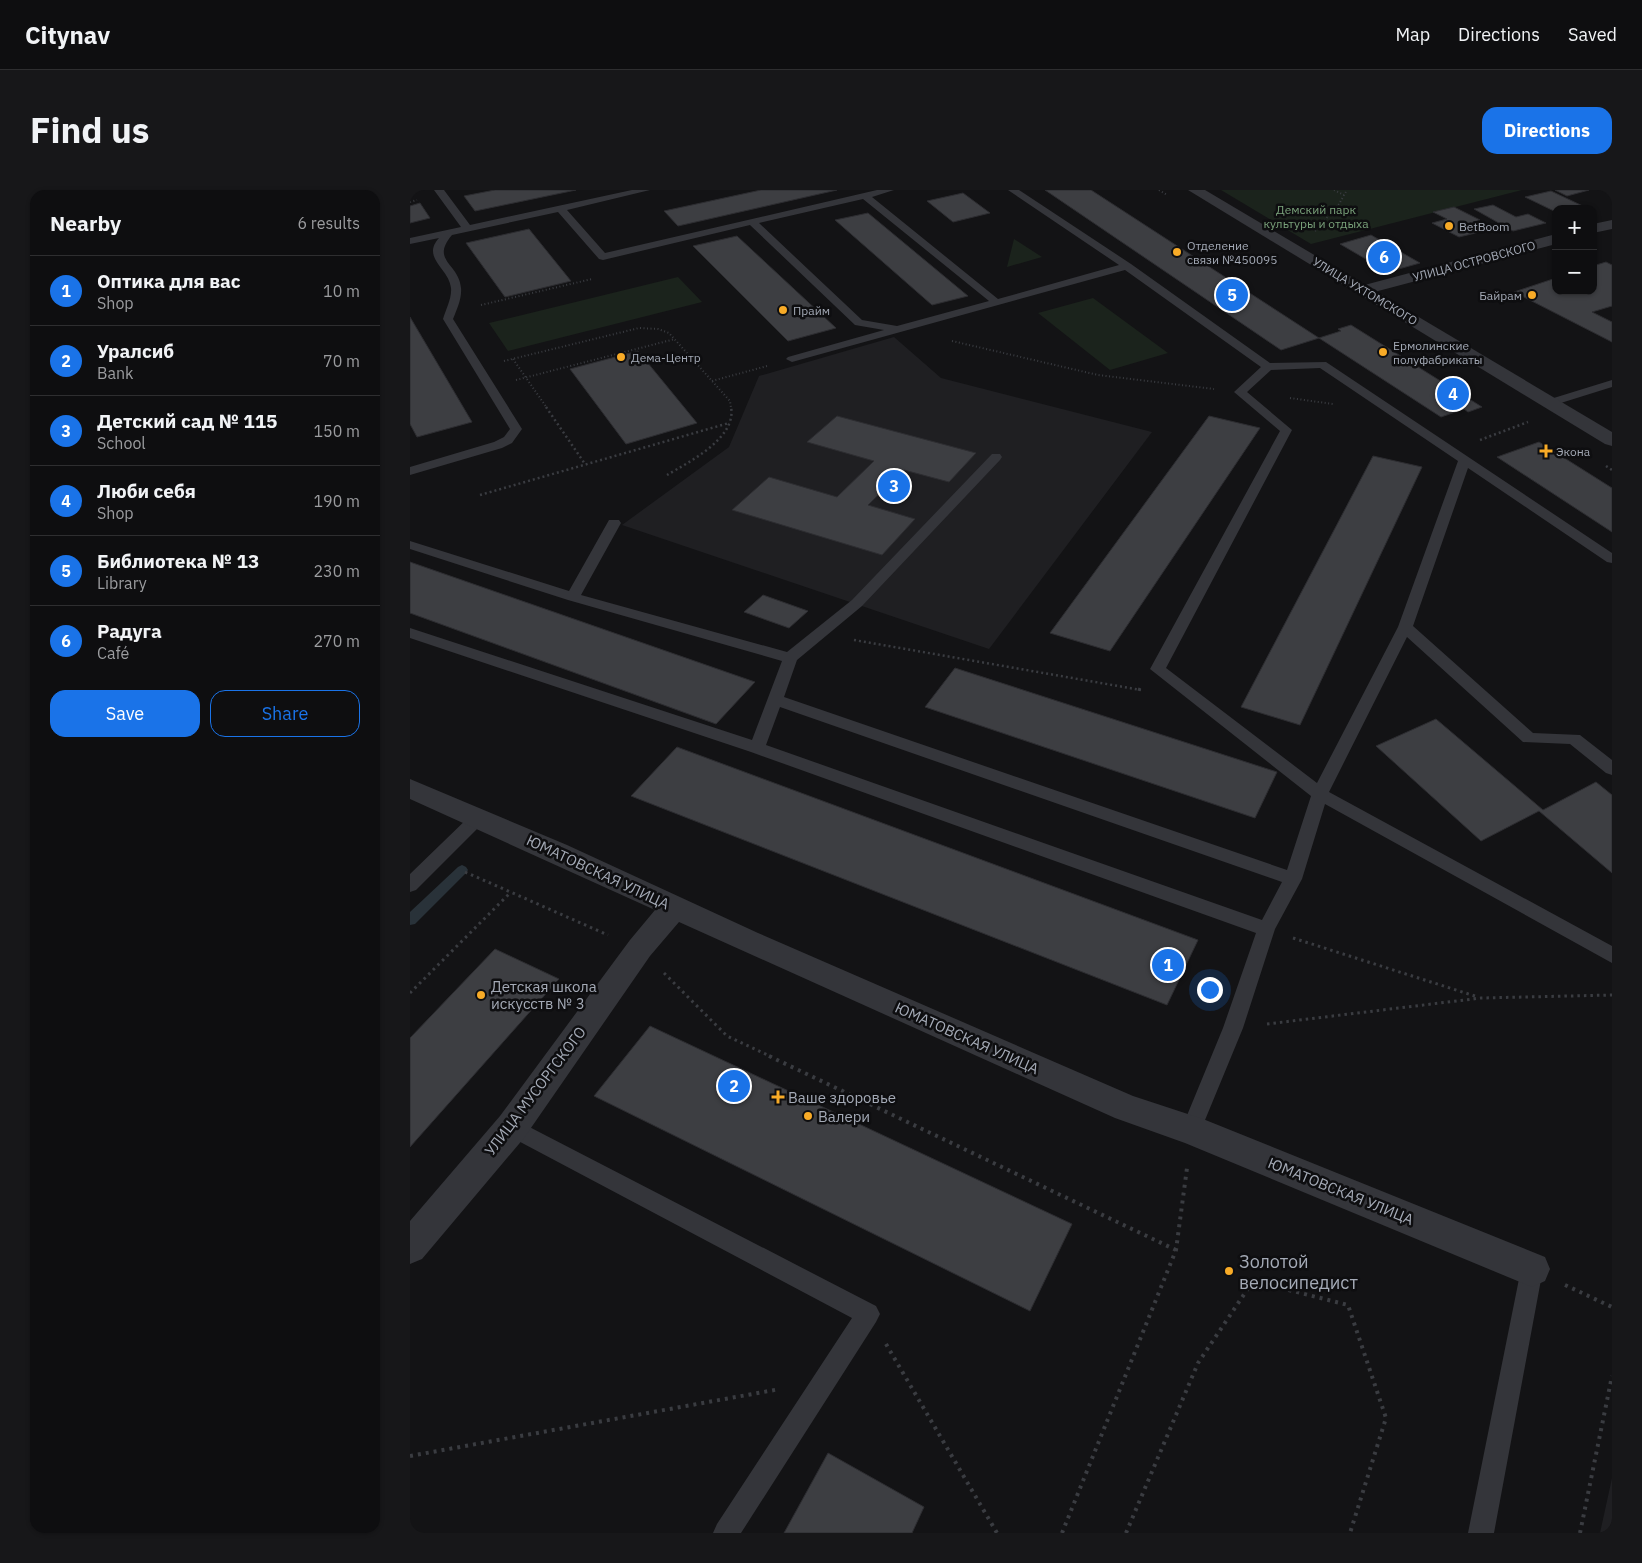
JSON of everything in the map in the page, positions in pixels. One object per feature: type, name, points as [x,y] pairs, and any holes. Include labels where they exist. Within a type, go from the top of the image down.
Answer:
[{"type":"street","name":"УЛИЦА УХТОМСКОГО","points":[[1195,190],[1612,440]]},
{"type":"street","points":[[1597,228],[1612,224]]},
{"type":"street","name":"УЛИЦА ОСТРОВСКОГО","points":[[1363,290],[1552,240]]},
{"type":"street","name":"ЮМАТОВСКАЯ УЛИЦА","points":[[410,788],[674,908],[1126,1108],[1191,1130],[1532,1269]]},
{"type":"street","name":"УЛИЦА МУСОРГСКОГО","points":[[410,1247],[512,1127],[640,948],[674,908]]},
{"type":"lane","points":[[439,190],[467,228]]},
{"type":"lane","points":[[410,240],[645,190]]},
{"type":"lane","points":[[560,208],[602,256],[889,190]]},
{"type":"lane","points":[[1013,190],[1127,266],[1268,366],[1322,364],[1612,559]]},
{"type":"lane","points":[[865,196],[996,302]]},
{"type":"lane","points":[[752,222],[859,323],[901,329]]},
{"type":"lane","points":[[410,471],[498,445],[514,434],[516,429],[448,319],[455,298],[456,286],[437,252],[438,245],[449,232]]},
{"type":"lane","points":[[792,359],[1127,266]]},
{"type":"lane","points":[[1268,366],[1240,392],[1286,430],[1158,669],[1320,794],[1612,955]]},
{"type":"lane","points":[[1548,402],[1575,396],[1612,383]]},
{"type":"lane","points":[[757,748],[790,658],[857,602],[996,457]]},
{"type":"lane","points":[[1191,1130],[1233,1028],[1266,929],[1293,879],[1320,794],[1406,627],[1464,461]]},
{"type":"lane","points":[[573,597],[614,523]]},
{"type":"lane","points":[[410,546],[573,597],[790,658]]},
{"type":"lane","points":[[1406,627],[1529,738],[1574,739],[1612,769]]},
{"type":"lane","points":[[410,633],[757,748],[1266,929]]},
{"type":"lane","points":[[774,699],[1293,879]]},
{"type":"lane","points":[[410,885],[478,818]]},
{"type":"lane","points":[[512,1127],[868,1314],[726,1533]]},
{"type":"lane","points":[[1481,1533],[1532,1269]]},
{"type":"path","points":[[1334,190],[1344,195]]},
{"type":"path","points":[[1313,233],[1339,204],[1347,190]]},
{"type":"path","points":[[449,313],[598,277]]},
{"type":"path","points":[[478,368],[639,328],[665,331],[675,339],[730,401],[732,413],[725,433],[716,442],[667,475]]},
{"type":"path","points":[[901,329],[1098,375],[1335,405]]},
{"type":"path","points":[[490,387],[675,339]]},
{"type":"path","points":[[513,359],[585,464]]},
{"type":"path","points":[[712,381],[792,359]]},
{"type":"path","points":[[1449,451],[1531,421]]},
{"type":"path","points":[[480,495],[729,422]]},
{"type":"path","points":[[819,634],[1198,700]]},
{"type":"path","points":[[436,860],[640,948],[727,1036],[1176,1250]]},
{"type":"path","points":[[410,993],[512,892]]},
{"type":"path","points":[[1266,929],[1481,998]]},
{"type":"path","points":[[1233,1028],[1481,998],[1612,995]]},
{"type":"path","points":[[1062,1533],[1176,1250],[1191,1130]]},
{"type":"path","points":[[1532,1269],[1612,1307]]},
{"type":"path","points":[[1126,1533],[1198,1363],[1253,1281],[1348,1305],[1386,1418],[1350,1533]]},
{"type":"path","points":[[868,1314],[997,1533]]},
{"type":"path","points":[[1580,1533],[1612,1376]]},
{"type":"path","points":[[410,1456],[825,1381]]},
{"type":"shaded area","points":[[894,337],[941,378],[1152,432],[989,649],[622,525],[729,447],[759,376]]},
{"type":"shaded area","points":[[1612,1478],[1612,1533],[1600,1533]]},
{"type":"green space","name":"Демский парк культуры и отдыха","points":[[1221,190],[1522,190],[1311,244]]},
{"type":"green space","points":[[1014,239],[1042,257],[1007,267]]},
{"type":"green space","points":[[678,277],[702,302],[508,351],[489,323]]},
{"type":"green space","points":[[1093,298],[1168,353],[1110,370],[1038,313]]},
{"type":"building","points":[[495,190],[576,190],[475,211],[464,196]]},
{"type":"building","points":[[761,190],[837,190],[678,226],[664,211]]},
{"type":"building","points":[[1045,190],[1091,190],[1319,338],[1281,350]]},
{"type":"building","points":[[1555,190],[1589,190],[1567,196]]},
{"type":"building","points":[[1551,191],[1581,205],[1552,205],[1552,210],[1525,197]]},
{"type":"building","points":[[963,193],[990,213],[953,222],[927,201]]},
{"type":"building","points":[[420,203],[430,218],[410,223],[410,206]]},
{"type":"building","points":[[1493,205],[1516,217],[1528,214],[1546,223],[1513,231],[1474,209]]},
{"type":"building","points":[[1454,207],[1480,220],[1470,223],[1484,231],[1459,237],[1432,223],[1447,219],[1433,212]]},
{"type":"building","points":[[868,213],[968,296],[932,305],[835,220]]},
{"type":"building","points":[[529,229],[571,281],[505,297],[466,243]]},
{"type":"building","points":[[1371,235],[1420,263],[1388,272],[1340,244]]},
{"type":"building","points":[[737,236],[836,328],[788,341],[693,246]]},
{"type":"building","points":[[1606,262],[1612,265],[1612,306],[1592,312],[1612,322],[1612,342],[1514,292],[1552,279],[1552,295],[1597,295],[1597,265]]},
{"type":"building","points":[[410,317],[472,422],[417,437],[410,424]]},
{"type":"building","points":[[1351,325],[1482,407],[1468,412],[1464,409],[1441,417],[1319,338],[1341,331],[1338,329]]},
{"type":"building","points":[[638,351],[697,423],[626,444],[570,369]]},
{"type":"building","points":[[837,416],[976,453],[949,482],[904,470],[868,505],[915,519],[882,555],[732,510],[769,477],[837,497],[874,461],[807,442]]},
{"type":"building","points":[[1209,416],[1260,428],[1110,651],[1050,633]]},
{"type":"building","points":[[1539,442],[1612,488],[1612,532],[1497,457]]},
{"type":"building","points":[[1373,456],[1422,467],[1300,725],[1241,707]]},
{"type":"building","points":[[410,562],[755,682],[716,724],[410,613]]},
{"type":"building","points":[[763,595],[808,611],[789,628],[744,612]]},
{"type":"building","points":[[955,668],[1277,772],[1255,818],[925,707]]},
{"type":"building","points":[[1436,719],[1543,810],[1596,782],[1612,795],[1612,873],[1539,811],[1481,841],[1376,746]]},
{"type":"building","points":[[677,747],[1198,940],[1167,1005],[631,796]]},
{"type":"building","points":[[495,949],[559,979],[410,1147],[410,1038]]},
{"type":"building","points":[[650,1026],[1072,1224],[1030,1311],[594,1096]]},
{"type":"building","points":[[828,1453],[924,1507],[912,1533],[784,1533]]},
{"type":"waterway","points":[[410,920],[462,870]]},
{"type":"place","name":"BetBoom","points":[[1449,226]]},
{"type":"place","name":"Отделение связи №450095","points":[[1177,252]]},
{"type":"place","name":"Радуга","points":[[1384,257]]},
{"type":"place","name":"Библиотека № 13","points":[[1232,295]]},
{"type":"place","name":"Байрам","points":[[1532,295]]},
{"type":"place","name":"Прайм","points":[[783,310]]},
{"type":"place","name":"Ермолинские полуфабрикаты","points":[[1383,352]]},
{"type":"place","name":"Дема-Центр","points":[[621,357]]},
{"type":"place","name":"Люби себя","points":[[1453,394]]},
{"type":"place","name":"Экона","points":[[1546,451]]},
{"type":"place","name":"Детский сад № 115","points":[[894,486]]},
{"type":"place","name":"Оптика для вас","points":[[1168,965]]},
{"type":"place","name":"Детская школа искусств № 3","points":[[481,995]]},
{"type":"place","name":"Уралсиб","points":[[734,1086]]},
{"type":"place","name":"Ваше здоровье","points":[[778,1097]]},
{"type":"place","name":"Валери","points":[[808,1116]]},
{"type":"place","name":"Золотой велосипедист","points":[[1229,1271]]}]
